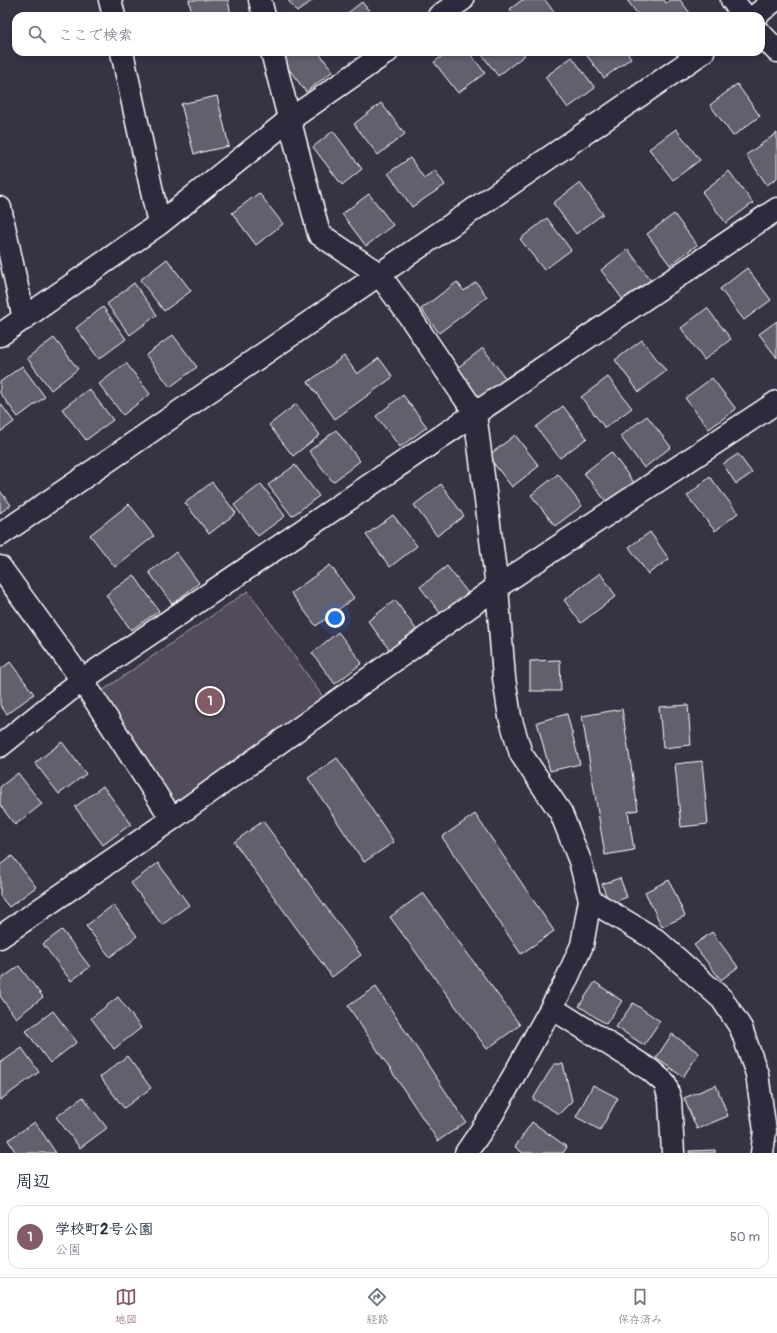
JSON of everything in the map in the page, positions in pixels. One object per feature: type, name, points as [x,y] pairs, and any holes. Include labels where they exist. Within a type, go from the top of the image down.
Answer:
[{"type":"street","points":[[110,0],[113,12]]},
{"type":"street","points":[[260,0],[263,12]]},
{"type":"street","points":[[445,12],[462,0]]},
{"type":"street","points":[[732,0],[759,10]]},
{"type":"street","points":[[765,38],[777,51]]},
{"type":"street","points":[[123,56],[159,224]]},
{"type":"street","points":[[273,56],[319,234],[379,274],[475,413],[497,587],[504,678],[510,717],[521,754],[560,813],[580,861],[590,900],[582,945],[565,984],[492,1115],[466,1153]]},
{"type":"street","points":[[0,335],[159,224],[289,120],[381,56]]},
{"type":"street","points":[[0,535],[697,56]]},
{"type":"street","points":[[0,208],[24,319]]},
{"type":"street","points":[[0,746],[82,680],[777,209]]},
{"type":"street","points":[[0,937],[172,819],[497,587],[777,402]]},
{"type":"street","points":[[0,567],[82,680],[172,819]]},
{"type":"street","points":[[590,900],[656,940],[722,999],[740,1028],[757,1074],[765,1131],[762,1153]]},
{"type":"street","points":[[552,1008],[650,1070],[665,1083],[670,1100],[673,1153]]},
{"type":"shaded area","points":[[248,591],[328,704],[173,810],[93,697]]},
{"type":"building","points":[[189,0],[228,0],[230,12],[191,12]]},
{"type":"building","points":[[288,0],[313,0],[297,12]]},
{"type":"building","points":[[522,0],[545,0],[554,12],[512,12],[510,9]]},
{"type":"building","points":[[627,0],[664,0],[666,3],[670,0],[680,0],[689,12],[636,12]]},
{"type":"building","points":[[362,2],[370,12],[349,12]]},
{"type":"building","points":[[288,56],[321,56],[333,71],[306,92],[282,60]]},
{"type":"building","points":[[442,56],[472,56],[485,73],[458,93],[434,62]]},
{"type":"building","points":[[483,56],[524,56],[498,76]]},
{"type":"building","points":[[587,56],[630,56],[631,58],[604,78]]},
{"type":"building","points":[[572,57],[595,88],[568,108],[545,77]]},
{"type":"building","points":[[737,84],[760,116],[733,136],[710,105]]},
{"type":"building","points":[[217,96],[229,146],[194,154],[181,104]]},
{"type":"building","points":[[381,103],[405,134],[378,155],[354,124]]},
{"type":"building","points":[[676,129],[700,160],[673,180],[649,149]]},
{"type":"building","points":[[333,131],[362,169],[342,185],[313,147]]},
{"type":"building","points":[[777,133],[777,178],[767,185],[746,155]]},
{"type":"building","points":[[410,158],[424,178],[435,170],[445,185],[412,207],[388,173]]},
{"type":"building","points":[[729,171],[753,203],[726,223],[702,192]]},
{"type":"building","points":[[580,183],[603,214],[576,234],[553,203]]},
{"type":"building","points":[[259,193],[283,224],[256,245],[232,213]]},
{"type":"building","points":[[369,194],[393,225],[366,246],[342,214]]},
{"type":"building","points":[[674,214],[697,245],[670,265],[647,234]]},
{"type":"building","points":[[547,218],[571,250],[544,270],[520,239]]},
{"type":"building","points":[[628,249],[651,281],[624,301],[601,270]]},
{"type":"building","points":[[167,259],[191,291],[164,311],[140,280]]},
{"type":"building","points":[[747,268],[771,300],[744,320],[720,289]]},
{"type":"building","points":[[457,282],[464,291],[476,282],[487,297],[439,333],[421,309]]},
{"type":"building","points":[[134,283],[157,315],[130,335],[107,304]]},
{"type":"building","points":[[103,307],[126,339],[99,359],[76,328]]},
{"type":"building","points":[[707,308],[731,339],[704,360],[681,328]]},
{"type":"building","points":[[777,321],[777,358],[759,334]]},
{"type":"building","points":[[173,335],[197,367],[170,387],[146,355]]},
{"type":"building","points":[[54,338],[78,369],[51,390],[27,358]]},
{"type":"building","points":[[642,340],[666,371],[639,392],[615,360]]},
{"type":"building","points":[[483,348],[506,379],[479,400],[456,369]]},
{"type":"building","points":[[344,356],[357,374],[379,358],[393,377],[335,419],[308,382]]},
{"type":"building","points":[[126,363],[150,394],[123,415],[99,384]]},
{"type":"building","points":[[22,366],[45,397],[18,417],[0,393],[0,382]]},
{"type":"building","points":[[608,377],[632,408],[605,428],[581,397]]},
{"type":"building","points":[[712,378],[736,409],[709,429],[685,398]]},
{"type":"building","points":[[89,389],[113,420],[86,440],[62,409]]},
{"type":"building","points":[[403,395],[427,427],[400,447],[376,416]]},
{"type":"building","points":[[0,403],[14,422],[0,432]]},
{"type":"building","points":[[296,404],[320,435],[293,456],[269,425]]},
{"type":"building","points":[[563,406],[587,438],[560,458],[536,427]]},
{"type":"building","points":[[647,416],[671,447],[644,468],[620,436]]},
{"type":"building","points":[[336,430],[360,461],[333,482],[309,451]]},
{"type":"building","points":[[515,435],[539,466],[512,487],[488,456]]},
{"type":"building","points":[[611,452],[635,484],[608,504],[584,473]]},
{"type":"building","points":[[738,454],[752,473],[736,484],[723,464]]},
{"type":"building","points":[[295,465],[319,496],[292,516],[268,485]]},
{"type":"building","points":[[558,474],[582,506],[555,526],[531,495]]},
{"type":"building","points":[[710,477],[738,513],[715,531],[687,496]]},
{"type":"building","points":[[212,482],[236,513],[209,534],[185,503]]},
{"type":"building","points":[[261,484],[285,516],[258,536],[234,505]]},
{"type":"building","points":[[441,484],[464,516],[437,536],[414,505]]},
{"type":"building","points":[[0,491],[11,505],[0,513]]},
{"type":"building","points":[[129,504],[154,536],[115,567],[90,535]]},
{"type":"building","points":[[393,515],[417,546],[390,567],[366,535]]},
{"type":"building","points":[[650,532],[669,559],[648,574],[629,547]]},
{"type":"building","points":[[176,552],[199,583],[172,604],[149,572]]},
{"type":"building","points":[[330,565],[354,598],[316,626],[291,593]]},
{"type":"building","points":[[447,566],[471,597],[444,618],[420,587]]},
{"type":"building","points":[[600,573],[616,596],[581,623],[564,600]]},
{"type":"building","points":[[134,575],[159,611],[131,630],[106,595]]},
{"type":"building","points":[[395,600],[418,632],[391,652],[368,621]]},
{"type":"building","points":[[338,632],[362,663],[335,684],[312,653]]},
{"type":"building","points":[[560,660],[561,691],[530,691],[530,661]]},
{"type":"building","points":[[10,662],[34,694],[7,714],[0,705],[0,670]]},
{"type":"building","points":[[688,705],[691,745],[663,748],[659,707]]},
{"type":"building","points":[[622,709],[638,810],[628,812],[634,850],[605,855],[582,716]]},
{"type":"building","points":[[567,714],[580,764],[550,771],[537,722]]},
{"type":"building","points":[[62,742],[86,774],[59,794],[35,763]]},
{"type":"building","points":[[337,758],[394,842],[364,862],[308,778]]},
{"type":"building","points":[[702,761],[708,824],[681,827],[675,764]]},
{"type":"building","points":[[18,773],[42,804],[15,825],[0,805],[0,787]]},
{"type":"building","points":[[103,786],[131,824],[103,845],[75,807]]},
{"type":"building","points":[[475,814],[554,931],[521,954],[442,837]]},
{"type":"building","points":[[263,821],[361,955],[332,977],[234,842]]},
{"type":"building","points":[[12,856],[36,887],[9,907],[0,896],[0,865]]},
{"type":"building","points":[[158,863],[189,905],[162,925],[131,883]]},
{"type":"building","points":[[620,878],[627,897],[609,904],[602,884]]},
{"type":"building","points":[[669,880],[685,916],[662,927],[645,892]]},
{"type":"building","points":[[423,893],[520,1025],[487,1049],[390,917]]},
{"type":"building","points":[[113,905],[137,936],[110,957],[86,926]]},
{"type":"building","points":[[62,930],[90,967],[71,981],[43,944]]},
{"type":"building","points":[[712,932],[738,967],[721,980],[694,945]]},
{"type":"building","points":[[19,966],[43,997],[16,1018],[0,996],[0,980]]},
{"type":"building","points":[[595,982],[622,1001],[606,1024],[579,1006]]},
{"type":"building","points":[[376,987],[466,1122],[438,1141],[348,1006]]},
{"type":"building","points":[[118,997],[141,1028],[114,1049],[91,1018]]},
{"type":"building","points":[[633,1003],[660,1021],[644,1045],[616,1027]]},
{"type":"building","points":[[53,1011],[77,1042],[50,1063],[26,1031]]},
{"type":"building","points":[[672,1034],[699,1053],[683,1077],[656,1058]]},
{"type":"building","points":[[22,1048],[39,1072],[0,1100],[0,1063]]},
{"type":"building","points":[[127,1056],[151,1088],[124,1108],[100,1077]]},
{"type":"building","points":[[554,1064],[563,1064],[572,1101],[559,1114],[533,1099]]},
{"type":"building","points":[[593,1085],[618,1098],[600,1130],[576,1117]]},
{"type":"building","points":[[716,1085],[728,1116],[697,1129],[684,1098]]},
{"type":"building","points":[[83,1097],[107,1128],[80,1148],[56,1117]]},
{"type":"building","points":[[35,1122],[56,1153],[16,1153],[8,1140]]},
{"type":"building","points":[[532,1122],[567,1147],[563,1153],[523,1153],[515,1147]]},
{"type":"building","points":[[715,1150],[715,1153],[689,1153],[689,1151]]},
{"type":"place","name":"学校町2号公園","points":[[210,701]]}]
